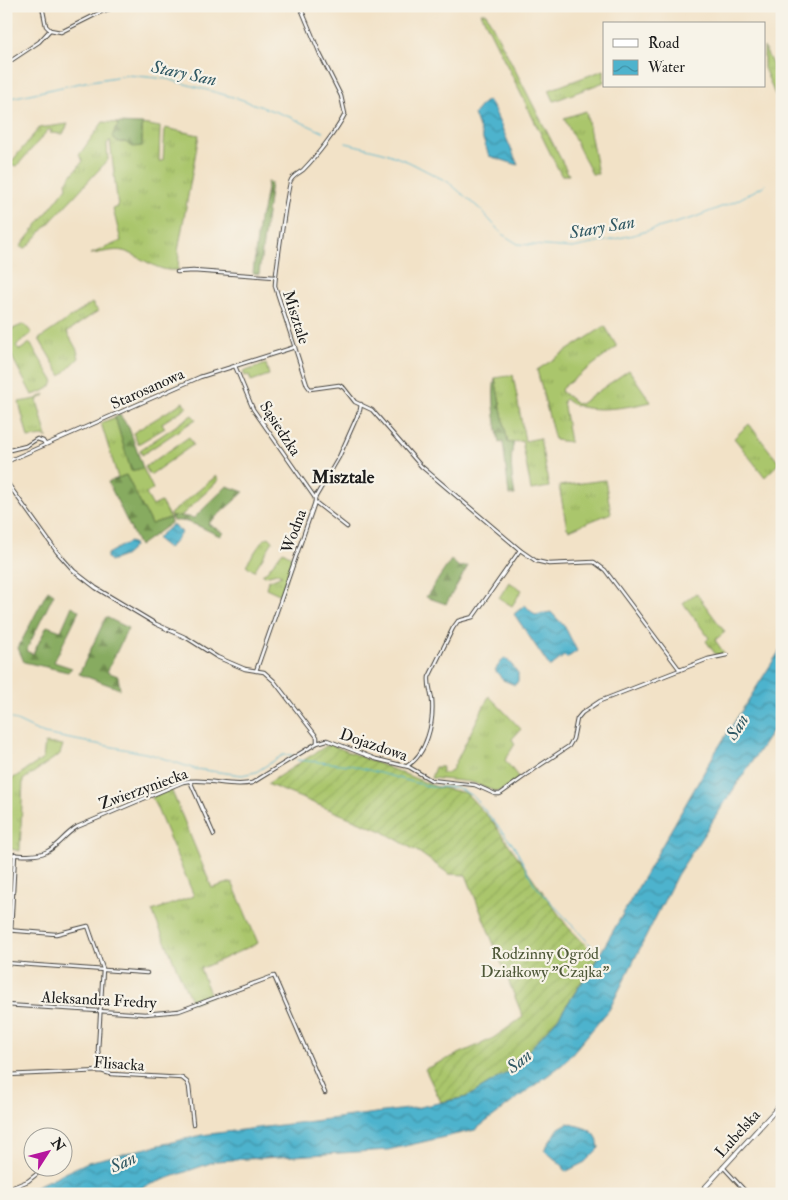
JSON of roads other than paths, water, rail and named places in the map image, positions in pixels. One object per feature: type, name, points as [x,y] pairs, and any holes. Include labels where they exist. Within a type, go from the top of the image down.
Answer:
[{"type":"main road","name":"Lubelska","points":[[699,1194],[782,1103]]},
{"type":"street","points":[[42,6],[46,26],[50,30],[61,32],[103,11],[119,6]]},
{"type":"street","name":"Misztale","points":[[300,6],[344,104],[345,114],[332,134],[307,165],[289,182],[279,261],[275,277],[275,286],[307,386],[310,389],[339,385],[344,388],[355,402],[372,410],[421,466],[520,550],[536,561],[549,564],[594,562],[605,570],[680,670]]},
{"type":"street","points":[[6,64],[39,42],[50,30]]},
{"type":"street","points":[[177,272],[193,271],[275,277]]},
{"type":"street","name":"Starosanowa","points":[[6,462],[200,377],[295,347]]},
{"type":"street","name":"Sąsiedzka","points":[[236,366],[253,409],[315,498]]},
{"type":"street","name":"Wodna","points":[[256,671],[316,502],[315,498],[339,457],[361,404]]},
{"type":"street","points":[[6,451],[19,448],[37,439],[45,444]]},
{"type":"street","name":"Dojazdowa","points":[[6,481],[57,552],[74,571],[96,588],[156,624],[187,638],[217,657],[245,669],[264,672],[274,681],[317,737],[317,743],[327,740],[376,759],[407,766],[431,780],[475,785],[495,794],[500,794],[569,746],[573,738],[577,719],[582,713],[600,701],[708,659],[727,655]]},
{"type":"street","points":[[316,502],[347,527]]},
{"type":"street","points":[[407,766],[418,758],[424,747],[431,708],[429,677],[453,628],[458,621],[473,617],[520,550]]},
{"type":"street","points":[[317,737],[327,740]]},
{"type":"street","name":"Zwierzyniecka","points":[[6,854],[33,855],[46,852],[70,831],[86,822],[190,780],[242,785],[252,783],[317,743]]},
{"type":"street","points":[[190,780],[214,834]]},
{"type":"street","points":[[11,931],[15,854]]},
{"type":"street","points":[[6,930],[56,934],[88,926],[103,969],[98,1050],[101,1071]]},
{"type":"street","points":[[6,962],[147,973]]},
{"type":"street","name":"Aleksandra Fredry","points":[[7,1005],[101,1012],[150,1014],[173,1012],[274,976],[325,1093]]},
{"type":"street","points":[[6,1016],[7,1005]]},
{"type":"street","name":"Flisacka","points":[[6,1074],[101,1071],[111,1074],[182,1078],[189,1087],[193,1124]]},
{"type":"street","points":[[723,1167],[748,1194]]},
{"type":"street","points":[[6,1190],[32,1178]]},
{"type":"water","points":[[488,100],[493,107],[518,165],[489,156],[474,114]]},
{"type":"water","points":[[172,525],[182,532],[168,548],[158,540],[158,537]]},
{"type":"water","points":[[129,542],[133,543],[134,547],[124,556],[110,561],[107,558],[107,554]]},
{"type":"water","points":[[525,605],[535,615],[551,612],[565,627],[577,651],[567,658],[564,656],[550,667],[514,614]]},
{"type":"water","name":"San","points":[[782,647],[782,716],[677,875],[609,1010],[563,1064],[475,1130],[388,1150],[216,1161],[124,1194],[19,1194],[54,1178],[72,1178],[72,1169],[88,1162],[202,1135],[415,1108],[467,1097],[510,1071],[558,1018],[593,966],[716,751]]},
{"type":"water","points":[[504,658],[508,660],[518,673],[518,681],[515,685],[503,680],[495,670]]},
{"type":"water","points":[[568,1123],[593,1132],[598,1141],[599,1148],[585,1162],[565,1172],[563,1166],[544,1150],[559,1128]]},
{"type":"waterway","name":"Stary San","points":[[6,99],[128,75],[167,79],[240,99],[290,117],[323,132]]},
{"type":"waterway","name":"Stary San","points":[[346,143],[383,152],[409,162],[448,182],[480,209],[502,234],[518,244],[573,248],[633,235],[693,218],[734,202],[765,185]]},
{"type":"waterway","points":[[6,716],[44,734],[150,754],[195,769],[242,775],[256,772],[283,755],[292,755]]},
{"type":"waterway","points":[[297,760],[350,765],[431,787],[456,787],[473,796],[514,846],[535,885],[599,954]]},
{"type":"district","name":"Misztale","points":[[343,477]]},
{"type":"park label","name":"Rodzinny Ogród Działkowy \"Czajka\"","points":[[545,962]]}]
